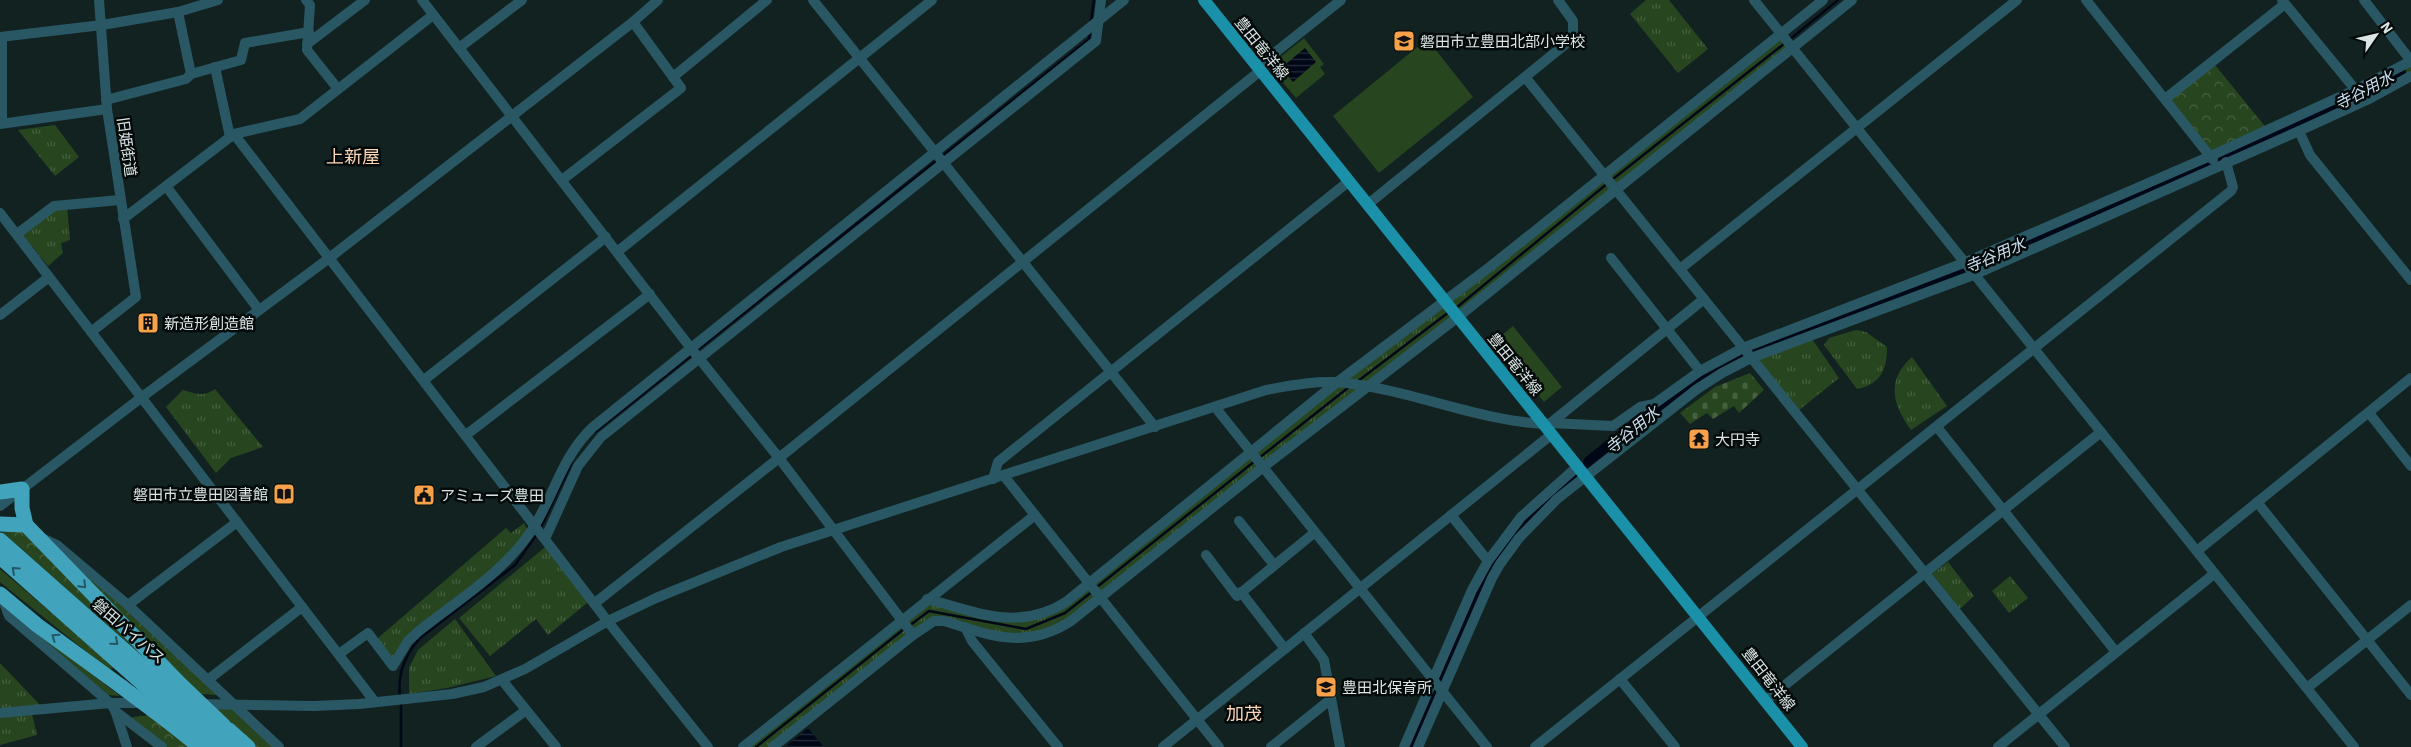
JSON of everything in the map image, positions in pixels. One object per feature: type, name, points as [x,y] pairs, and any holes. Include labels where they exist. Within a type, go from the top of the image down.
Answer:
[{"type":"highway","points":[[0,492],[22,489],[22,508],[26,525],[172,685],[248,747]]},
{"type":"highway","points":[[0,524],[26,525]]},
{"type":"highway","name":"磐田バイパス","points":[[0,540],[172,685],[216,747]]},
{"type":"highway","name":"磐田バイパス","points":[[0,556],[143,684],[201,726],[234,747]]},
{"type":"highway","points":[[1,594],[37,624],[122,686],[200,747]]},
{"type":"main road","name":"豊田竜洋線","points":[[1204,0],[1348,182],[1548,427],[1802,747]]},
{"type":"street","name":"旧姫街道","points":[[91,332],[136,297],[106,104],[99,0]]},
{"type":"street","points":[[218,0],[178,12],[102,25],[1,37],[1,123],[106,104],[186,79],[191,74],[241,60],[245,43],[309,32]]},
{"type":"street","points":[[306,0],[310,5],[306,50],[338,89]]},
{"type":"street","points":[[307,44],[365,0]]},
{"type":"street","points":[[422,0],[690,347],[701,358],[780,458],[913,634]]},
{"type":"street","points":[[459,48],[522,0]]},
{"type":"street","points":[[673,77],[767,0]]},
{"type":"street","points":[[814,0],[1155,427]]},
{"type":"street","points":[[617,252],[932,0]]},
{"type":"street","points":[[545,538],[578,466],[588,451],[602,437],[1096,41],[1101,0]]},
{"type":"street","points":[[339,654],[368,633],[392,666],[408,641],[511,556],[535,525],[565,463],[582,438],[690,347],[1124,0]]},
{"type":"street","points":[[595,602],[780,458],[1023,263],[1341,0]]},
{"type":"street","points":[[1754,0],[2354,747]]},
{"type":"street","points":[[773,747],[913,634],[934,621],[1003,637],[1038,637],[1054,632],[1101,598],[1262,468],[1368,387],[1451,309],[1604,176],[1823,0]]},
{"type":"street","points":[[927,599],[997,616],[1020,619],[1038,616],[1066,602],[1336,383],[1451,309],[1616,190],[1852,0]]},
{"type":"street","points":[[1680,269],[2017,0]]},
{"type":"street","points":[[1535,747],[2231,191],[2233,187],[2217,161],[2086,0]]},
{"type":"street","points":[[0,713],[112,707],[234,704],[314,706],[452,694],[502,680],[608,621],[709,575],[781,547],[1276,388],[1311,383],[1336,383],[1368,387],[1491,418],[1548,427],[1613,426],[1640,407],[1654,404],[1700,371],[1744,348],[1970,268],[2217,161],[2299,132],[2411,61],[2364,0]]},
{"type":"street","points":[[0,506],[142,397],[328,259],[633,22],[654,2]]},
{"type":"street","points":[[1367,205],[1573,38],[1573,21],[1563,2]]},
{"type":"street","points":[[2165,99],[2283,2],[2360,95]]},
{"type":"street","points":[[178,12],[191,74]]},
{"type":"street","points":[[123,219],[232,136],[300,118],[433,15]]},
{"type":"street","points":[[562,180],[681,88],[633,22]]},
{"type":"street","points":[[215,67],[232,136],[424,380],[608,621],[708,747]]},
{"type":"street","points":[[1525,76],[2066,747]]},
{"type":"street","points":[[1418,747],[1437,686],[1472,590],[1488,562],[1521,517],[1697,389],[1751,358],[1970,268],[2217,161],[2360,95],[2411,76]]},
{"type":"street","points":[[2299,132],[2310,155],[2411,280]]},
{"type":"street","points":[[993,478],[998,462],[1348,182]]},
{"type":"street","points":[[166,186],[259,310]]},
{"type":"street","points":[[17,234],[54,206],[120,200]]},
{"type":"street","points":[[0,213],[375,702]]},
{"type":"street","points":[[424,380],[606,237]]},
{"type":"street","points":[[1611,258],[1700,371]]},
{"type":"street","points":[[0,315],[49,277]]},
{"type":"street","points":[[466,436],[650,294]]},
{"type":"street","points":[[1163,747],[1451,515],[1548,427],[1704,299]]},
{"type":"street","points":[[2197,551],[2411,378]]},
{"type":"street","points":[[1215,407],[1487,747]]},
{"type":"street","points":[[2368,413],[2411,466]]},
{"type":"street","points":[[1937,427],[2002,512],[2116,652]]},
{"type":"street","points":[[1765,701],[2101,432]]},
{"type":"street","points":[[1404,747],[1500,564],[1532,523],[1582,471]]},
{"type":"street","points":[[1004,476],[1219,747]]},
{"type":"street","points":[[2257,502],[2411,695]]},
{"type":"street","points":[[743,747],[901,619],[1035,515]]},
{"type":"street","points":[[1451,515],[1488,562]]},
{"type":"street","points":[[1239,521],[1274,566]]},
{"type":"street","points":[[128,605],[237,522]]},
{"type":"street","points":[[1206,555],[1237,596],[1314,533]]},
{"type":"street","points":[[38,537],[56,544],[128,605],[209,679],[279,747]]},
{"type":"street","points":[[1998,747],[2214,574]]},
{"type":"street","points":[[1241,592],[1285,649]]},
{"type":"street","points":[[1,594],[9,616],[112,707],[162,747]]},
{"type":"street","points":[[2307,688],[2411,605]]},
{"type":"street","points":[[209,679],[302,607]]},
{"type":"street","points":[[961,608],[960,626],[1058,747]]},
{"type":"street","points":[[1304,634],[1324,660],[1340,747]]},
{"type":"street","points":[[1620,679],[1675,747]]},
{"type":"street","points":[[502,680],[525,711],[556,747]]},
{"type":"street","points":[[1271,747],[1331,699]]},
{"type":"street","points":[[112,707],[127,747]]},
{"type":"street","points":[[476,747],[525,711]]},
{"type":"green space","points":[[1646,0],[1669,0],[1708,49],[1678,73],[1630,14]]},
{"type":"green space","points":[[1781,34],[1793,48],[1054,632],[1011,638],[934,621],[773,747],[745,747],[927,599],[968,609],[1038,616],[1066,602]]},
{"type":"green space","points":[[1304,38],[1324,64],[1320,67],[1325,74],[1296,98],[1269,66]]},
{"type":"green space","points":[[1427,39],[1473,97],[1379,173],[1333,116]]},
{"type":"green space","points":[[2411,58],[2411,75],[1976,274],[1751,358],[1637,436],[1519,538],[1489,586],[1418,747],[1405,747],[1482,573],[1514,525],[1578,466],[1697,376],[1732,356],[2211,156]]},
{"type":"green space","points":[[2211,60],[2268,130],[2215,154],[2165,99]]},
{"type":"green space","points":[[55,125],[79,157],[55,176],[18,130]]},
{"type":"green space","points":[[67,205],[70,240],[61,243],[63,253],[48,266],[20,232],[54,206]]},
{"type":"green space","points":[[1513,326],[1562,387],[1544,402],[1495,341]]},
{"type":"green space","points":[[1856,330],[1866,332],[1887,347],[1886,362],[1881,374],[1872,383],[1857,389],[1824,345],[1829,338]]},
{"type":"green space","points":[[1812,339],[1839,378],[1798,411],[1756,360]]},
{"type":"green space","points":[[1912,357],[1947,406],[1911,430],[1899,411],[1896,402],[1895,383],[1898,374]]},
{"type":"green space","points":[[1750,373],[1764,390],[1739,413],[1734,406],[1713,419],[1707,413],[1690,424],[1680,413],[1715,387]]},
{"type":"green space","points":[[215,389],[263,447],[231,458],[216,473],[166,407],[183,390],[203,394]]},
{"type":"green space","points":[[524,523],[529,533],[509,559],[390,663],[378,638],[506,528],[511,533]]},
{"type":"green space","points":[[26,525],[166,677],[0,530]]},
{"type":"green space","points":[[549,544],[592,599],[548,635],[536,619],[490,656],[459,618]]},
{"type":"green space","points":[[72,557],[219,695],[199,694],[65,560]]},
{"type":"green space","points":[[1948,562],[1974,596],[1960,609],[1932,574]]},
{"type":"green space","points":[[0,569],[115,667],[109,670],[0,582]]},
{"type":"green space","points":[[2010,576],[2028,598],[2009,613],[1992,591]]},
{"type":"green space","points":[[455,619],[496,676],[447,688],[409,694],[409,668],[418,650]]},
{"type":"green space","points":[[21,620],[120,696],[107,695]]},
{"type":"green space","points":[[1,664],[41,706],[0,710]]},
{"type":"green space","points":[[234,704],[279,747],[255,747],[214,707]]},
{"type":"green space","points":[[31,710],[37,735],[0,745],[0,713]]},
{"type":"green space","points":[[151,715],[192,747],[162,747],[124,718]]},
{"type":"water","points":[[1305,48],[1316,62],[1293,82],[1281,68]]},
{"type":"water","points":[[808,728],[824,747],[785,747]]},
{"type":"waterway","points":[[1091,21],[1094,0]]},
{"type":"waterway","points":[[1789,40],[1838,0]]},
{"type":"waterway","points":[[941,157],[1089,39],[1090,31]]},
{"type":"waterway","points":[[1613,179],[1785,43]]},
{"type":"waterway","name":"寺谷用水","points":[[1591,463],[1677,395],[1727,361],[1959,271],[2218,159],[2349,99],[2398,73]]},
{"type":"waterway","points":[[696,351],[937,160]]},
{"type":"waterway","points":[[1456,308],[1608,183]]},
{"type":"waterway","points":[[1358,381],[1449,312]]},
{"type":"waterway","points":[[595,432],[692,355]]},
{"type":"waterway","points":[[1259,458],[1349,387]]},
{"type":"waterway","points":[[1097,587],[1255,461]]},
{"type":"waterway","points":[[540,529],[572,462]]},
{"type":"waterway","name":"寺谷用水","points":[[1411,747],[1492,566],[1521,527],[1547,499],[1574,477]]},
{"type":"waterway","points":[[400,696],[399,688],[403,665],[410,651],[420,638],[515,565],[537,534]]},
{"type":"waterway","points":[[909,626],[929,611],[1026,629],[1065,613],[1093,591]]},
{"type":"waterway","points":[[756,747],[904,629]]},
{"type":"waterway","points":[[401,702],[401,747]]},
{"type":"place","name":"磐田市立豊田北部小学校","points":[[1404,41]]},
{"type":"place","name":"新造形創造館","points":[[148,323]]},
{"type":"place","name":"大円寺","points":[[1699,439]]},
{"type":"place","name":"磐田市立豊田図書館","points":[[284,494]]},
{"type":"place","name":"アミューズ豊田","points":[[424,495]]},
{"type":"place","name":"豊田北保育所","points":[[1326,687]]},
{"type":"district","name":"上新屋","points":[[353,156]]},
{"type":"district","name":"加茂","points":[[1244,713]]}]
